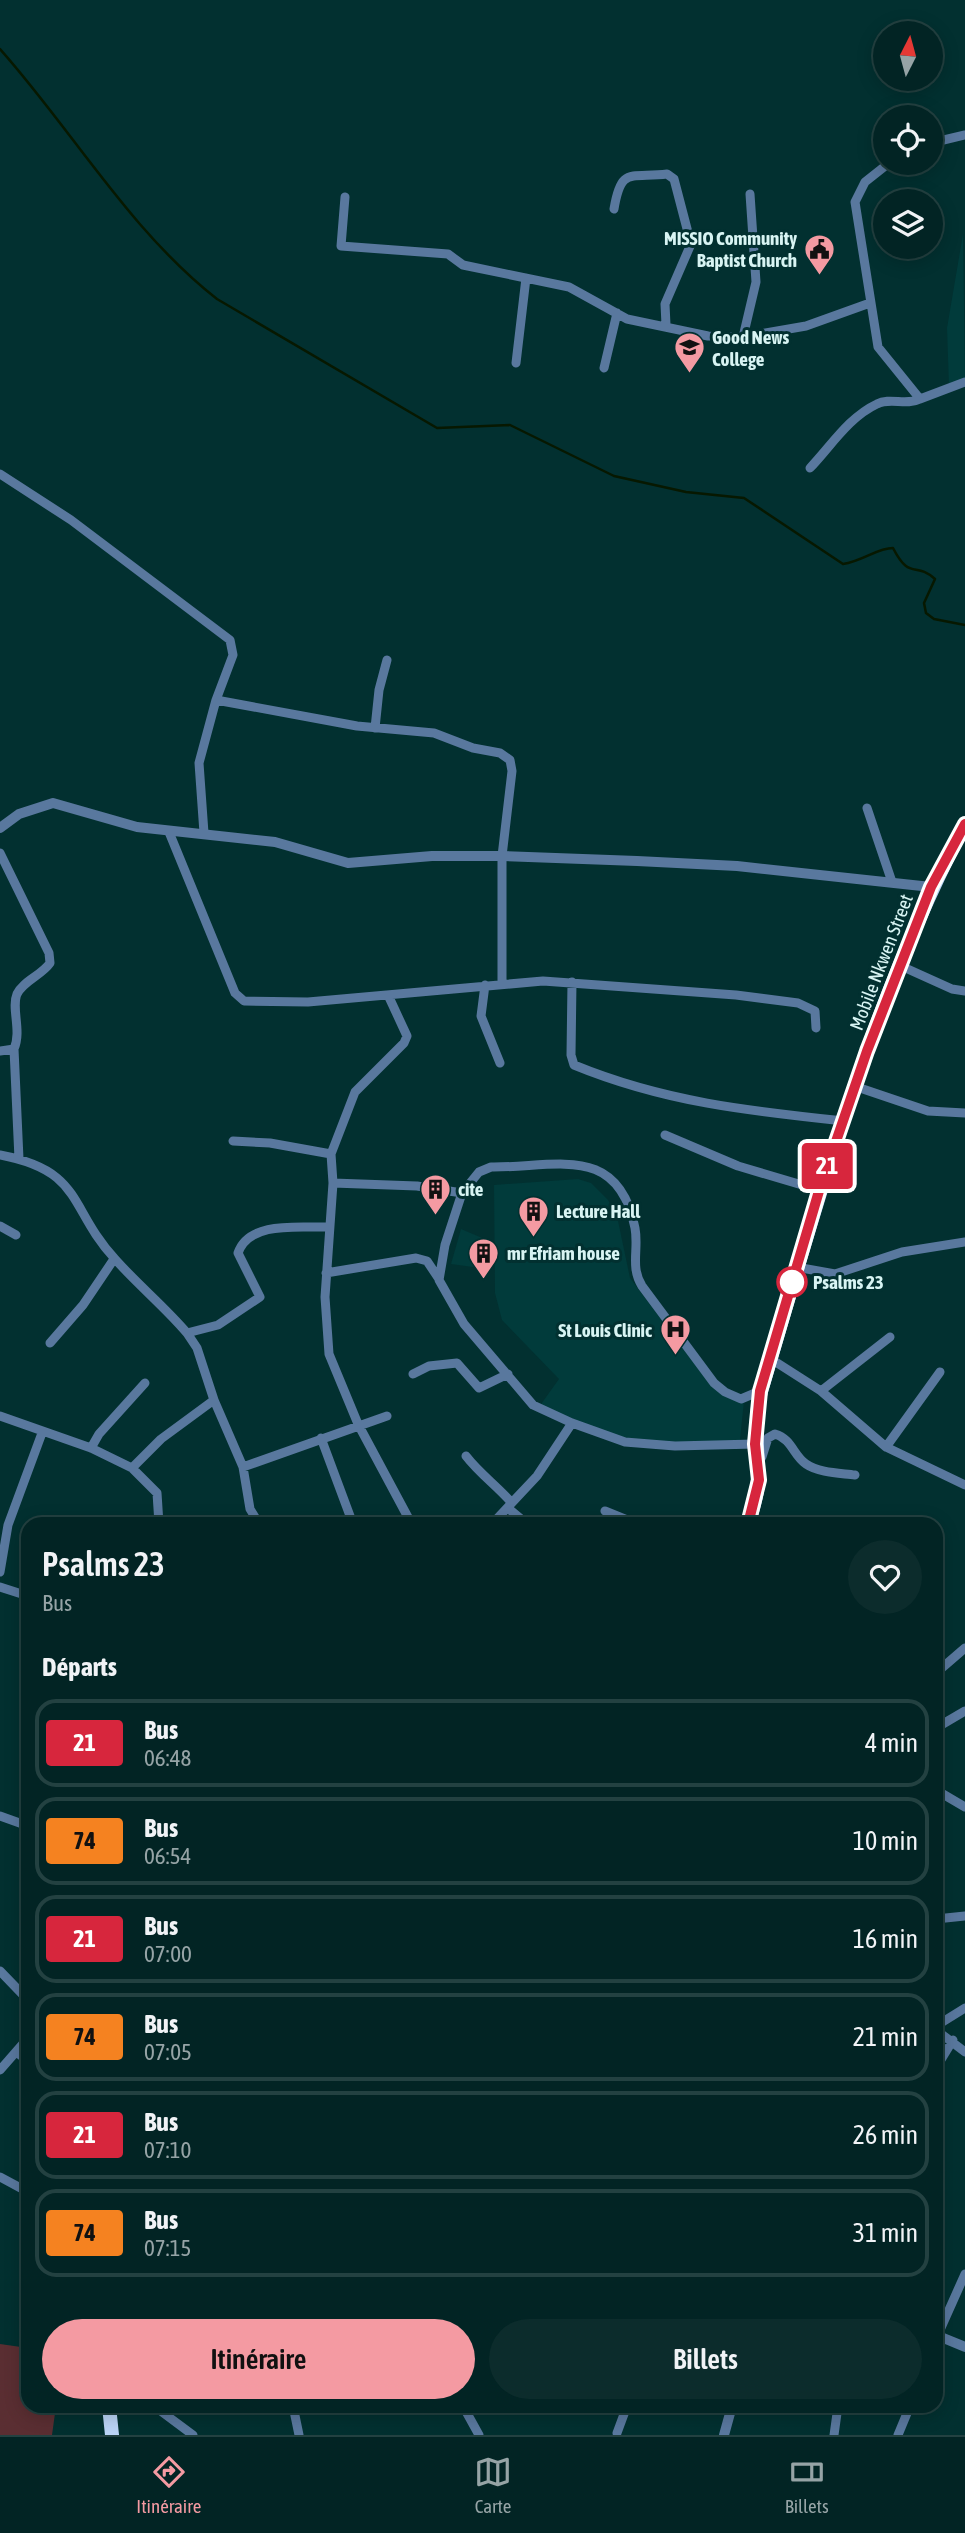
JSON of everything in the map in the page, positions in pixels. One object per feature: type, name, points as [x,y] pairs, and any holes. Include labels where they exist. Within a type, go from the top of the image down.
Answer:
[{"type":"highway","name":"Mobile Nkwen Street","points":[[750,1517],[759,1480],[755,1444],[760,1391],[819,1191],[857,1087],[867,1051],[931,887],[965,824]]},
{"type":"highway","points":[[110,2413],[112,2435]]},
{"type":"street","points":[[943,140],[965,135]]},
{"type":"street","points":[[614,209],[618,185],[625,178],[667,174],[674,179],[691,244],[665,304],[666,325]]},
{"type":"street","points":[[873,175],[865,181],[855,202],[870,303],[881,355],[920,399]]},
{"type":"street","points":[[743,337],[756,282],[750,194]]},
{"type":"street","points":[[345,197],[341,246],[448,254],[463,265],[577,290],[636,321],[666,325],[708,336],[743,337],[823,322],[870,303]]},
{"type":"street","points":[[516,363],[526,278]]},
{"type":"street","points":[[604,368],[617,313]]},
{"type":"street","points":[[810,468],[836,441],[849,422],[878,403],[910,403],[965,382]]},
{"type":"street","points":[[0,474],[71,520],[230,640],[233,655],[216,700],[199,763],[204,833]]},
{"type":"street","points":[[375,728],[379,690],[387,660]]},
{"type":"street","points":[[216,700],[375,728],[434,733],[473,748],[500,753],[510,760],[512,771],[502,856],[502,984]]},
{"type":"street","points":[[0,828],[19,814],[50,804],[65,804],[114,822],[169,832],[204,833],[275,842],[348,863],[432,856],[502,856],[737,866],[931,887]]},
{"type":"street","points":[[867,808],[892,882]]},
{"type":"street","points":[[169,832],[235,993],[244,1001],[308,1002],[485,985],[572,982],[736,995],[798,1003],[815,1010],[816,1028]]},
{"type":"street","points":[[0,853],[49,953],[50,963],[19,990],[15,999],[18,1041],[14,1049],[19,1158]]},
{"type":"street","points":[[901,966],[951,989],[965,991]]},
{"type":"street","points":[[572,982],[571,1055],[574,1065],[687,1102],[844,1121]]},
{"type":"street","points":[[485,985],[481,1016],[500,1063]]},
{"type":"street","points":[[388,995],[407,1035],[404,1044],[355,1093],[331,1154],[333,1183],[326,1273],[329,1354],[358,1424],[409,1517]]},
{"type":"street","points":[[0,1051],[14,1049]]},
{"type":"street","points":[[857,1087],[928,1111],[965,1114]]},
{"type":"street","points":[[666,1135],[738,1166],[819,1191]]},
{"type":"street","points":[[233,1141],[270,1143],[331,1154]]},
{"type":"street","points":[[0,1155],[19,1158],[59,1177],[114,1259],[187,1333],[208,1376],[214,1400],[243,1467],[250,1509],[254,1517]]},
{"type":"street","points":[[439,1280],[445,1245],[462,1193],[479,1172],[491,1167],[587,1165],[603,1172],[620,1190],[628,1206],[637,1247],[634,1273],[642,1286],[720,1387],[741,1399],[760,1391]]},
{"type":"street","points":[[333,1183],[417,1185],[462,1193]]},
{"type":"street","points":[[0,1226],[16,1235]]},
{"type":"street","points":[[187,1333],[218,1325],[260,1297],[239,1253],[241,1245],[249,1238],[257,1233],[279,1228],[328,1227]]},
{"type":"street","points":[[796,1267],[835,1274],[902,1252],[965,1242]]},
{"type":"street","points":[[326,1273],[416,1258],[427,1261],[464,1324],[533,1405],[572,1423],[638,1443],[755,1444]]},
{"type":"street","points":[[50,1343],[83,1305],[114,1259]]},
{"type":"street","points":[[821,1391],[890,1337]]},
{"type":"street","points":[[771,1359],[821,1391],[886,1447],[965,1485]]},
{"type":"street","points":[[414,1374],[429,1366],[457,1363],[479,1388],[508,1374]]},
{"type":"street","points":[[886,1447],[940,1372]]},
{"type":"street","points":[[91,1448],[99,1434],[145,1383]]},
{"type":"street","points":[[132,1468],[161,1439],[214,1400]]},
{"type":"street","points":[[0,1416],[42,1433],[91,1448],[132,1468],[157,1493],[159,1517]]},
{"type":"street","points":[[243,1467],[358,1424],[387,1416]]},
{"type":"street","points":[[499,1517],[537,1476],[572,1423]]},
{"type":"street","points":[[0,1572],[8,1525],[42,1433]]},
{"type":"street","points":[[759,1480],[768,1438],[775,1434],[785,1437],[804,1463],[816,1469],[855,1475]]},
{"type":"street","points":[[321,1438],[350,1517]]},
{"type":"street","points":[[466,1456],[482,1477],[493,1482],[520,1517]]},
{"type":"street","points":[[605,1511],[620,1517]]},
{"type":"street","points":[[0,1587],[21,1594]]},
{"type":"street","points":[[943,1667],[965,1648]]},
{"type":"street","points":[[943,1724],[965,1711]]},
{"type":"street","points":[[943,1794],[965,1807]]},
{"type":"street","points":[[0,1815],[21,1823]]},
{"type":"street","points":[[943,1918],[965,1916]]},
{"type":"street","points":[[0,1971],[21,1993]]},
{"type":"street","points":[[943,2023],[965,2008]]},
{"type":"street","points":[[943,2033],[965,2052]]},
{"type":"street","points":[[943,2056],[953,2040]]},
{"type":"street","points":[[0,2070],[21,2046]]},
{"type":"street","points":[[16,2052],[21,2056]]},
{"type":"street","points":[[0,2177],[21,2188]]},
{"type":"street","points":[[943,2324],[965,2274]]},
{"type":"street","points":[[943,2339],[965,2347]]},
{"type":"street","points":[[163,2413],[193,2435]]},
{"type":"street","points":[[294,2413],[299,2435]]},
{"type":"street","points":[[467,2413],[480,2435]]},
{"type":"street","points":[[617,2433],[624,2413]]},
{"type":"street","points":[[724,2435],[731,2413]]},
{"type":"street","points":[[834,2435],[837,2413]]},
{"type":"street","points":[[898,2435],[907,2413]]},
{"type":"shaded area","points":[[963,234],[965,378],[949,386],[947,328]]},
{"type":"shaded area","points":[[578,1179],[591,1183],[608,1200],[617,1216],[630,1278],[695,1364],[744,1401],[739,1449],[614,1439],[539,1407],[559,1379],[502,1320],[495,1293],[494,1185]]},
{"type":"shaded area","points":[[461,1229],[487,1240],[484,1250],[471,1247],[468,1256],[482,1260],[480,1268],[451,1264]]},
{"type":"shaded area","points":[[0,2344],[21,2347],[21,2413],[55,2413],[52,2435],[0,2435]]},
{"type":"waterway","points":[[0,49],[129,212],[186,272],[217,299],[437,428],[510,425],[614,476],[686,492],[744,498],[843,564],[893,548],[908,568],[922,571],[935,579],[924,603],[926,613],[934,619],[965,625]]},
{"type":"bus line","name":"21","points":[[750,1517],[759,1480],[755,1444],[760,1391],[819,1191],[857,1087],[867,1051],[931,887],[965,824]]},
{"type":"place","name":"MISSIO Community Baptist Church","points":[[820,276]]},
{"type":"place","name":"Good News College","points":[[689,375]]},
{"type":"place","name":"cite","points":[[435,1216]]},
{"type":"place","name":"Lecture Hall","points":[[533,1238]]},
{"type":"place","name":"mr Efriam house","points":[[484,1280]]},
{"type":"place","name":"Psalms 23","points":[[792,1282]]},
{"type":"place","name":"St Louis Clinic","points":[[675,1357]]}]
